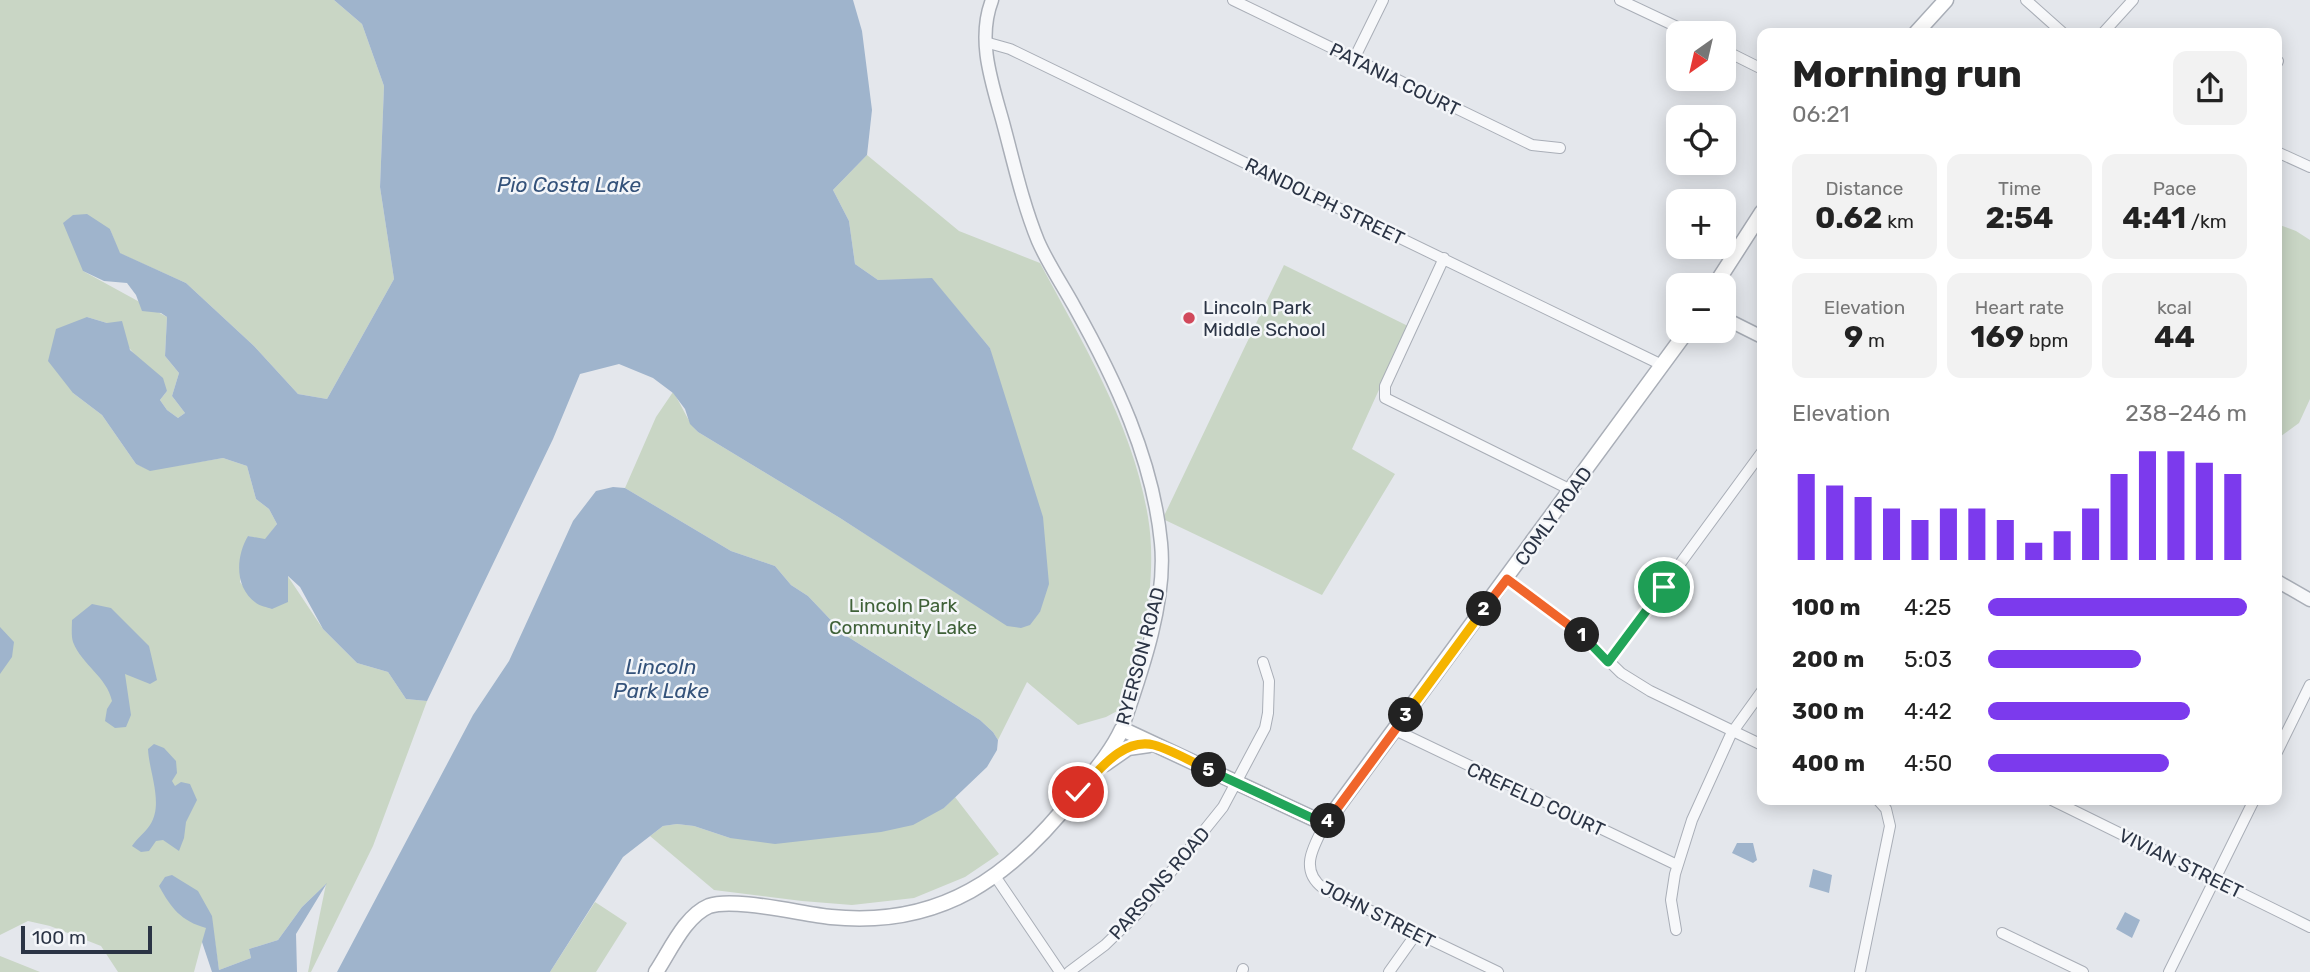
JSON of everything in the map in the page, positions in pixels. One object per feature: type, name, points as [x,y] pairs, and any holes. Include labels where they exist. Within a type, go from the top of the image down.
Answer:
[{"type":"main road","points":[[1921,28],[1946,0]]},
{"type":"main road","points":[[1724,273],[1757,220]]},
{"type":"main road","name":"COMLY ROAD","points":[[1325,824],[1678,343]]},
{"type":"main road","points":[[1122,729],[1325,824]]},
{"type":"main road","name":"RYERSON ROAD","points":[[656,972],[693,918],[713,905],[736,904],[833,918],[881,917],[934,906],[957,898],[995,876],[1035,843],[1078,792],[1122,729]]},
{"type":"main road","points":[[1078,792],[1107,762],[1122,751],[1136,745],[1154,745]]},
{"type":"street","name":"RYERSON ROAD","points":[[992,0],[984,28],[985,42],[994,93],[1030,219],[1049,263],[1075,307],[1123,406],[1145,463],[1158,516],[1161,546],[1160,585],[1154,620],[1122,729]]},
{"type":"street","name":"PATANIA COURT","points":[[1233,0],[1532,145],[1560,148]]},
{"type":"street","points":[[1354,59],[1383,0]]},
{"type":"street","points":[[1620,0],[1666,22]]},
{"type":"street","points":[[2026,0],[2057,28]]},
{"type":"street","points":[[2108,28],[2133,0]]},
{"type":"street","name":"RANDOLPH STREET","points":[[985,42],[1010,49],[1662,365]]},
{"type":"street","points":[[1736,56],[1757,66]]},
{"type":"street","points":[[2282,154],[2310,167]]},
{"type":"street","points":[[1444,258],[1385,386],[1384,396],[1396,405],[1572,490]]},
{"type":"street","points":[[1736,324],[1757,334]]},
{"type":"street","points":[[1608,662],[1757,460]]},
{"type":"street","points":[[1507,579],[1577,631],[1621,673],[1650,691],[1757,743]]},
{"type":"street","points":[[2282,584],[2310,600]]},
{"type":"street","name":"PARSONS ROAD","points":[[1069,972],[1105,945],[1137,914],[1223,807],[1265,728],[1269,681],[1263,662]]},
{"type":"street","points":[[2282,742],[2310,685]]},
{"type":"street","points":[[1676,930],[1671,900],[1677,865],[1692,820],[1733,732],[1757,698]]},
{"type":"street","name":"CREFELD COURT","points":[[1395,730],[1677,865]]},
{"type":"street","points":[[1860,972],[1890,826],[1882,805]]},
{"type":"street","name":"VIVIAN STREET","points":[[2062,805],[2310,927]]},
{"type":"street","points":[[2169,972],[2251,805]]},
{"type":"street","name":"JOHN STREET","points":[[1325,824],[1308,865],[1313,881],[1498,972]]},
{"type":"street","points":[[995,876],[1060,972]]},
{"type":"street","points":[[2003,933],[2083,972]]},
{"type":"street","points":[[1390,972],[1416,934]]},
{"type":"green space","points":[[0,0],[334,0],[362,24],[384,86],[380,187],[394,279],[327,399],[298,394],[254,346],[186,283],[119,253],[110,229],[83,271],[167,317],[165,356],[179,373],[172,396],[185,413],[178,418],[167,410],[160,400],[167,391],[107,323],[87,317],[73,393],[102,415],[136,464],[150,470],[223,458],[247,466],[256,499],[269,509],[277,524],[265,540],[248,536],[240,582],[256,603],[287,575],[323,629],[357,663],[388,672],[406,699],[427,701],[373,846],[311,972],[308,972],[326,884],[302,907],[278,940],[249,949],[251,958],[219,970],[214,936],[202,942],[194,972],[118,972],[101,946],[50,926],[28,921],[0,935]]},
{"type":"green space","name":"Lincoln Park Community Lake","points":[[867,155],[959,231],[1040,263],[1119,418],[1141,483],[1151,544],[1151,573],[1142,638],[1136,659],[1119,710],[1106,717],[1078,725],[1027,682],[998,740],[980,720],[845,635],[808,596],[791,585],[775,566],[731,551],[625,488],[656,417],[673,392],[698,432],[840,518],[1007,625],[1026,624],[1040,612],[990,348],[932,279],[878,280],[855,264],[849,221],[833,190]]},
{"type":"green space","points":[[2282,226],[2310,240],[2310,399],[2299,423],[2282,435]]},
{"type":"green space","points":[[1284,265],[1408,326],[1352,449],[1395,474],[1322,595],[1165,520],[1164,516]]},
{"type":"green space","points":[[955,797],[999,854],[965,877],[914,898],[852,905],[714,890],[650,836],[663,826],[677,824],[694,826],[730,838],[944,808]]},
{"type":"green space","points":[[595,902],[627,923],[596,972],[550,972]]},
{"type":"green space","points":[[0,956],[40,972],[0,972]]},
{"type":"water","name":"Pio Costa Lake","points":[[334,0],[853,0],[862,31],[872,110],[867,155],[833,190],[849,221],[855,264],[878,280],[932,278],[990,348],[1043,517],[1049,584],[1040,612],[1030,625],[1021,628],[1007,626],[840,518],[698,432],[690,424],[685,409],[673,393],[653,378],[619,364],[580,374],[553,439],[427,701],[406,699],[388,672],[357,663],[323,629],[300,587],[288,576],[288,602],[272,609],[256,603],[244,589],[241,580],[241,553],[248,536],[265,539],[277,524],[269,509],[256,499],[247,466],[223,458],[150,471],[136,464],[102,415],[73,393],[48,361],[56,329],[87,317],[107,323],[122,321],[130,350],[163,378],[167,391],[160,400],[167,410],[178,418],[185,413],[172,396],[179,373],[165,356],[167,317],[161,313],[142,311],[136,295],[127,283],[104,281],[83,271],[63,223],[73,215],[87,214],[110,229],[120,253],[186,283],[254,346],[298,394],[327,399],[394,279],[380,187],[384,86],[362,24]]},
{"type":"water","name":"Lincoln Park Lake","points":[[613,487],[625,488],[731,551],[775,566],[791,585],[808,596],[845,635],[980,720],[998,740],[997,750],[987,767],[944,808],[913,825],[881,832],[775,844],[730,838],[694,826],[663,826],[623,857],[550,972],[337,972],[473,715],[509,661],[573,521],[596,491]]},
{"type":"water","points":[[92,604],[111,608],[149,646],[157,680],[150,684],[125,674],[131,715],[126,727],[115,728],[105,721],[112,701],[109,693],[73,642],[72,620]]},
{"type":"water","points":[[0,627],[14,642],[12,657],[0,674]]},
{"type":"water","points":[[154,744],[164,748],[176,761],[177,773],[172,781],[175,786],[181,782],[190,784],[197,800],[186,822],[179,851],[163,840],[156,841],[149,851],[141,852],[132,846],[148,828],[156,808],[148,749]]},
{"type":"water","points":[[1737,843],[1753,843],[1757,860],[1753,863],[1732,853]]},
{"type":"water","points":[[1813,869],[1832,875],[1829,893],[1809,887]]},
{"type":"water","points":[[172,875],[198,891],[212,916],[219,970],[251,958],[249,949],[278,940],[302,907],[327,883],[296,934],[297,972],[212,972],[202,942],[206,928],[190,922],[178,913],[159,886],[165,877]]},
{"type":"water","points":[[2125,912],[2140,920],[2132,938],[2116,929]]},
{"type":"place","name":"Lincoln Park Middle School","points":[[1189,318]]},
{"type":"route","points":[[1078,792],[1107,762],[1122,751],[1136,745],[1154,745],[1325,824],[1507,579],[1593,644],[1608,662],[1664,587]]}]
